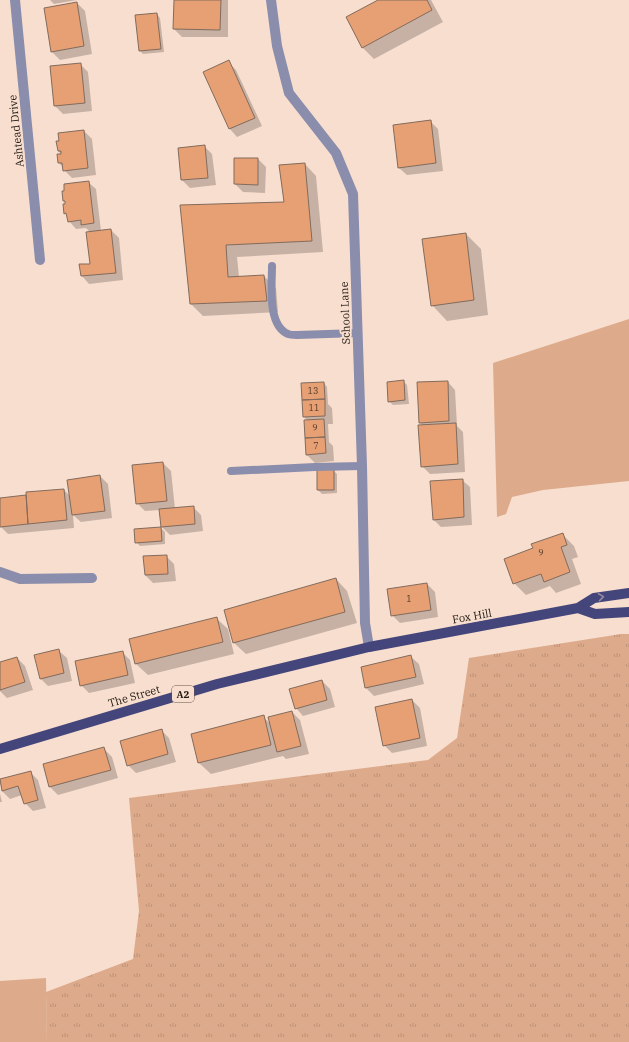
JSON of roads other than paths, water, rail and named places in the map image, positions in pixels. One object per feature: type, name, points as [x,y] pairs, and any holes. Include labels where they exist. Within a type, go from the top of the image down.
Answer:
[{"type":"main road","name":"Fox Hill","points":[[369,647],[578,608],[594,598],[629,593]]},
{"type":"main road","name":"Fox Hill","points":[[578,608],[595,614],[629,612]]},
{"type":"main road","name":"The Street","points":[[0,749],[217,684],[369,647]]},
{"type":"street","name":"Ashtead Drive","points":[[15,0],[40,260]]},
{"type":"street","name":"School Lane","points":[[271,0],[277,46],[290,93],[336,153],[353,194],[362,466],[365,623],[369,647]]},
{"type":"street","points":[[0,572],[20,579],[92,578]]},
{"type":"lane","points":[[272,266],[272,308],[275,320],[280,328],[288,334],[297,335],[358,333]]},
{"type":"lane","points":[[231,471],[362,466]]}]
